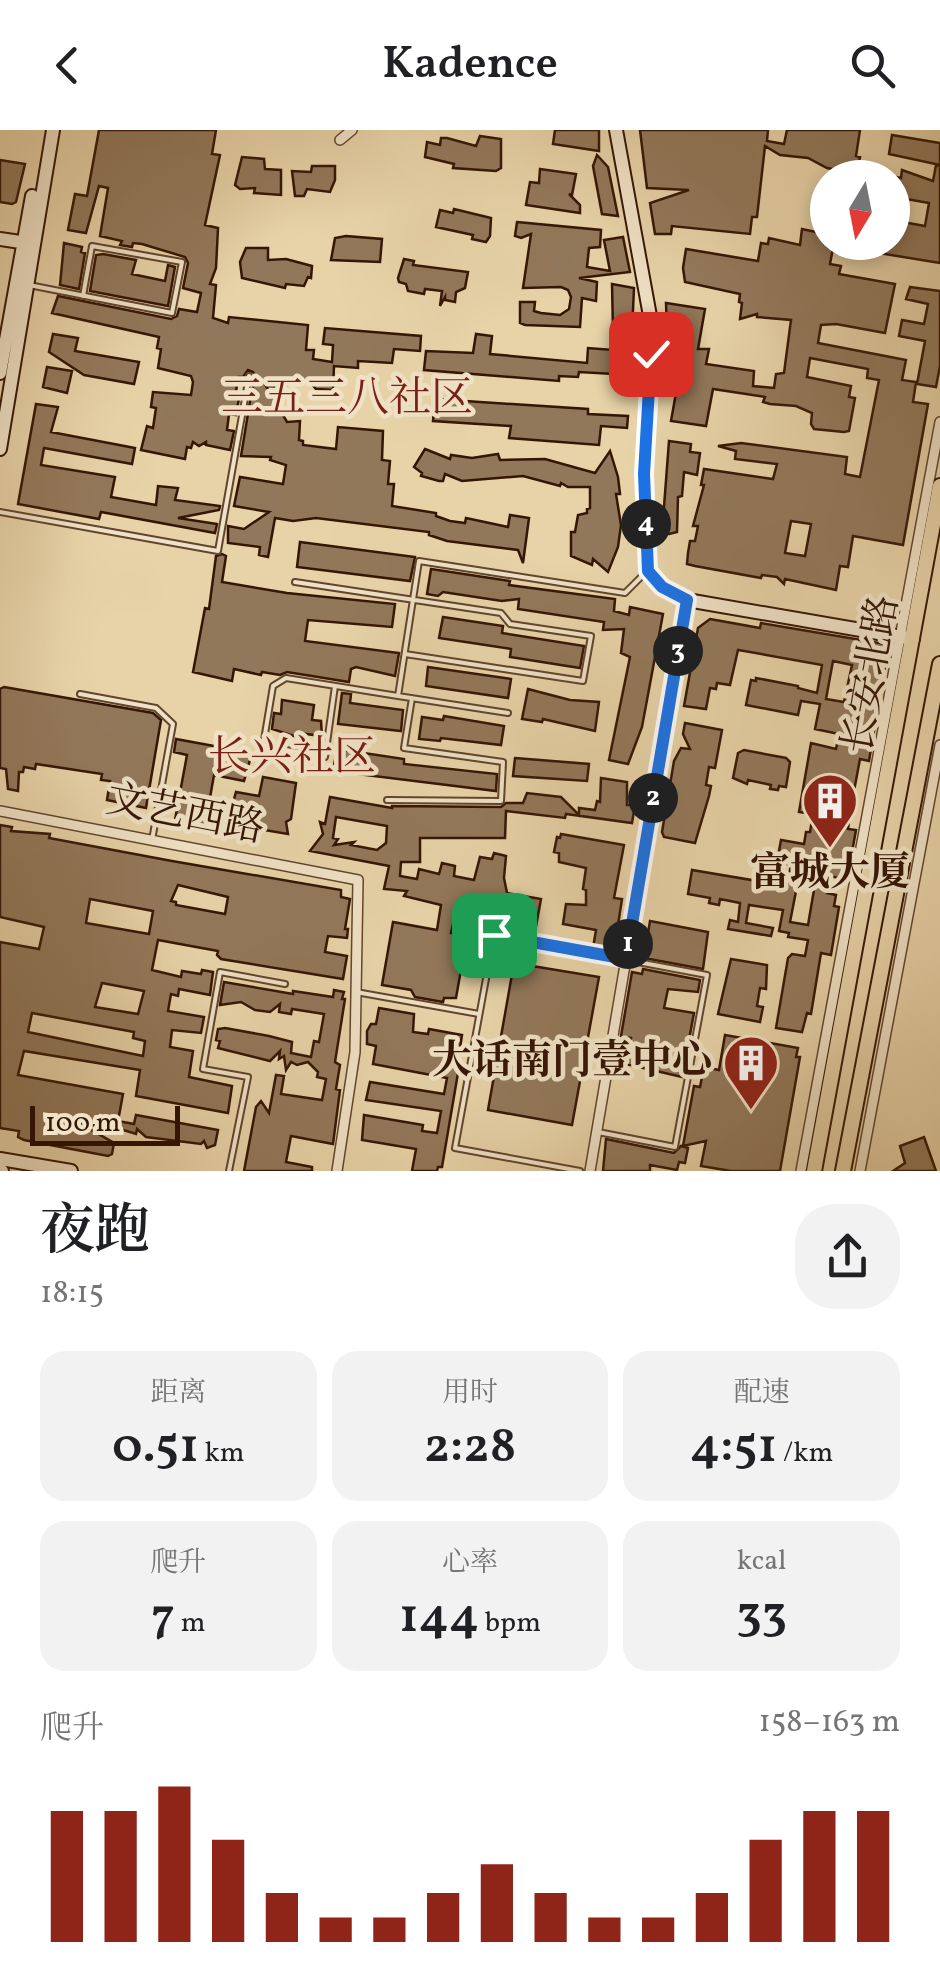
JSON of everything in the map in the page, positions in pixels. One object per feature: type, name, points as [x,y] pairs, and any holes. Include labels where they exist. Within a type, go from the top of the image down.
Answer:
[{"type":"main road","name":"长安北路","points":[[814,1171],[906,638],[940,486]]},
{"type":"main road","name":"长安北路","points":[[843,1171],[940,664]]},
{"type":"street","points":[[0,448],[46,130]]},
{"type":"street","points":[[28,244],[53,130]]},
{"type":"street","points":[[340,140],[352,130]]},
{"type":"street","points":[[616,130],[650,316],[644,474],[648,571],[662,587],[687,600],[906,638]]},
{"type":"street","points":[[0,238],[28,244]]},
{"type":"street","points":[[0,373],[21,284]]},
{"type":"street","points":[[800,1171],[906,638],[940,422]]},
{"type":"street","points":[[590,1171],[687,600]]},
{"type":"street","points":[[860,1171],[940,745]]},
{"type":"street","name":"文艺西路","points":[[0,811],[358,880],[356,992]]},
{"type":"street","points":[[336,1171],[356,1052],[356,992]]},
{"type":"street","points":[[0,1159],[71,1171]]},
{"type":"lane","points":[[21,284],[83,296],[172,313],[182,262],[92,246],[83,296]]},
{"type":"lane","points":[[0,512],[218,551],[249,376]]},
{"type":"lane","points":[[398,696],[418,561],[625,593],[648,571]]},
{"type":"lane","points":[[295,582],[501,613],[510,624],[591,636],[583,681],[405,654]]},
{"type":"lane","points":[[335,686],[325,757],[263,746],[273,686],[286,678],[508,713]]},
{"type":"lane","points":[[80,694],[156,708],[172,724],[152,840]]},
{"type":"lane","points":[[386,800],[501,801],[502,762],[404,748],[412,698]]},
{"type":"lane","points":[[580,1171],[454,1148],[494,935],[707,975],[675,1147],[596,1132]]},
{"type":"lane","points":[[229,1171],[248,1077],[203,1068],[220,972],[286,984]]},
{"type":"lane","points":[[356,992],[479,1014]]},
{"type":"building","points":[[99,130],[216,130],[212,154],[220,155],[205,225],[218,228],[216,268],[210,284],[216,285],[213,318],[228,323],[229,317],[308,325],[306,350],[314,350],[313,359],[332,362],[333,345],[323,344],[325,328],[421,336],[420,351],[394,349],[392,363],[358,361],[358,368],[334,366],[333,390],[316,389],[309,381],[296,379],[285,387],[266,386],[287,422],[300,421],[299,440],[303,445],[336,449],[338,427],[383,431],[382,460],[390,461],[388,484],[394,484],[392,506],[436,513],[450,521],[465,523],[466,518],[508,527],[510,515],[529,518],[523,563],[518,550],[447,541],[429,532],[316,518],[275,518],[268,557],[259,555],[260,547],[228,543],[228,526],[244,529],[269,512],[234,506],[240,477],[283,484],[286,465],[270,460],[271,457],[241,456],[257,378],[253,372],[248,370],[238,377],[236,415],[229,414],[227,430],[234,431],[230,450],[193,442],[191,448],[187,447],[185,459],[141,450],[147,426],[153,428],[153,392],[191,395],[191,376],[158,368],[159,337],[52,313],[58,296],[171,319],[179,309],[197,312],[201,293],[183,288],[188,263],[185,257],[142,244],[120,245],[122,241],[100,236],[108,188],[99,186],[86,233],[68,230],[75,194],[87,196]]},
{"type":"building","points":[[555,130],[599,130],[599,151],[553,144]]},
{"type":"building","points":[[640,130],[768,130],[767,141],[784,144],[787,130],[860,130],[856,156],[859,160],[812,160],[780,155],[765,146],[757,217],[752,217],[750,234],[672,226],[671,234],[655,234],[650,203],[689,190],[647,188]]},
{"type":"building","points":[[892,135],[940,143],[940,165],[889,154]]},
{"type":"building","points":[[480,136],[501,139],[501,168],[496,171],[453,168],[454,164],[425,157],[427,142],[440,145],[441,138],[447,138],[476,146]]},
{"type":"building","points":[[597,155],[608,167],[618,216],[602,214],[593,166]]},
{"type":"building","points":[[242,157],[264,159],[265,169],[281,170],[281,195],[254,193],[255,188],[240,189],[235,185]]},
{"type":"building","points":[[0,160],[25,164],[16,202],[12,204],[0,202]]},
{"type":"building","points":[[936,165],[940,166],[940,263],[910,258],[910,223],[925,226],[929,203],[910,200],[910,173],[933,181]]},
{"type":"building","points":[[312,166],[335,166],[330,192],[307,189],[304,196],[295,196],[292,171],[311,172]]},
{"type":"building","points":[[540,169],[576,174],[572,195],[569,194],[580,205],[580,213],[526,205],[530,182],[539,183]]},
{"type":"building","points":[[454,209],[491,218],[486,242],[436,227],[440,210],[453,213]]},
{"type":"building","points":[[517,222],[601,230],[600,247],[589,248],[587,267],[610,271],[604,240],[623,237],[630,272],[579,278],[597,282],[596,301],[582,298],[580,327],[520,323],[520,302],[535,302],[534,311],[560,315],[569,309],[571,297],[561,287],[523,288],[531,234],[515,236]]},
{"type":"building","points":[[802,229],[810,231],[810,260],[831,260],[830,264],[841,266],[839,274],[895,284],[885,333],[821,325],[818,343],[906,360],[902,380],[916,382],[913,402],[928,404],[903,545],[853,536],[848,567],[840,566],[836,590],[785,579],[784,584],[777,577],[761,578],[687,564],[690,541],[695,541],[698,526],[693,526],[704,485],[704,469],[773,479],[777,464],[735,459],[736,451],[718,446],[741,443],[847,457],[845,474],[860,477],[879,380],[867,378],[868,369],[810,358],[807,377],[851,386],[849,397],[855,398],[849,431],[844,432],[814,429],[812,413],[796,406],[770,404],[763,402],[765,397],[713,389],[706,426],[671,421],[681,365],[677,365],[678,352],[669,351],[671,333],[667,332],[666,303],[705,309],[698,349],[709,349],[706,364],[754,371],[753,386],[774,388],[776,374],[784,373],[791,320],[757,314],[740,319],[740,294],[685,282],[686,249],[758,261],[761,243],[768,244],[769,238],[800,245]],"holes":[[[791,521],[811,524],[805,556],[785,553]]]},
{"type":"building","points":[[335,238],[382,239],[380,262],[331,260]]},
{"type":"building","points":[[64,243],[82,247],[81,252],[85,253],[79,289],[60,285]]},
{"type":"building","points":[[246,248],[268,248],[268,260],[286,259],[312,266],[311,278],[304,286],[286,284],[285,288],[242,278],[240,262]]},
{"type":"building","points":[[96,255],[136,260],[132,274],[165,281],[168,265],[175,267],[168,306],[90,291]]},
{"type":"building","points":[[404,259],[414,261],[413,265],[468,272],[465,288],[456,292],[455,302],[445,297],[440,306],[442,291],[408,291],[398,278]]},
{"type":"building","points":[[612,284],[634,288],[635,350],[631,375],[579,372],[578,377],[559,376],[559,381],[424,370],[426,351],[473,353],[476,334],[492,336],[490,354],[587,363],[588,348],[613,350],[621,345],[621,330],[613,330]]},
{"type":"building","points":[[910,287],[940,291],[940,366],[936,387],[917,384],[925,341],[899,336],[902,320],[924,324],[928,304],[906,299]]},
{"type":"building","points":[[53,334],[78,338],[75,351],[139,362],[134,384],[84,375],[49,352]]},
{"type":"building","points":[[47,367],[72,371],[67,393],[43,387]]},
{"type":"building","points":[[435,399],[588,409],[588,414],[628,416],[627,428],[601,426],[599,445],[509,438],[511,426],[433,421]]},
{"type":"building","points":[[36,404],[58,407],[51,432],[135,448],[132,464],[44,448],[41,465],[115,477],[111,497],[156,505],[158,486],[178,488],[175,500],[220,506],[219,510],[178,518],[217,524],[215,533],[101,512],[99,519],[18,504]]},
{"type":"building","points":[[669,441],[691,444],[690,452],[700,453],[697,475],[684,472],[682,496],[678,497],[677,532],[669,534],[662,533]]},
{"type":"building","points":[[425,449],[450,459],[451,455],[472,458],[498,454],[500,460],[545,459],[595,473],[610,451],[618,477],[620,494],[616,494],[621,525],[608,572],[593,559],[592,565],[571,556],[571,532],[575,532],[578,515],[590,508],[590,487],[568,487],[561,483],[560,486],[523,476],[462,481],[445,474],[443,481],[439,481],[421,476],[414,467]]},
{"type":"building","points":[[300,542],[415,557],[410,581],[297,567]]},
{"type":"building","points":[[216,556],[226,556],[222,582],[395,604],[392,627],[308,620],[305,641],[399,653],[395,676],[356,667],[351,669],[349,682],[234,669],[232,681],[193,672],[205,608],[209,609]]},
{"type":"building","points":[[431,569],[510,581],[509,585],[615,599],[614,611],[629,615],[630,607],[663,614],[642,727],[628,764],[609,760],[630,657],[621,653],[624,629],[603,630],[604,622],[518,609],[519,599],[427,594]]},
{"type":"building","points":[[443,617],[503,626],[502,633],[584,646],[580,668],[510,657],[511,649],[439,638]]},
{"type":"building","points":[[710,619],[760,628],[761,623],[885,644],[884,648],[888,648],[869,761],[860,759],[851,807],[848,829],[856,830],[847,880],[830,876],[827,893],[836,895],[834,906],[839,907],[831,955],[821,953],[811,1014],[807,1013],[802,1032],[776,1028],[788,958],[792,954],[805,956],[808,940],[788,937],[789,933],[779,931],[783,910],[749,905],[746,923],[773,928],[771,936],[728,929],[730,920],[738,922],[740,903],[720,899],[719,905],[709,903],[710,898],[688,894],[692,870],[787,886],[791,865],[777,862],[781,840],[804,844],[806,832],[810,832],[813,814],[799,812],[811,743],[836,749],[839,734],[815,729],[820,704],[801,701],[798,715],[746,705],[751,680],[756,678],[817,693],[822,665],[738,650],[730,685],[717,683],[716,689],[710,688],[706,709],[684,706],[698,628]],"holes":[[[833,661],[852,665],[844,702],[826,699]],[[798,881],[815,884],[808,925],[790,922]]]},
{"type":"building","points":[[428,667],[511,679],[508,698],[426,686]]},
{"type":"building","points":[[0,689],[153,713],[161,720],[146,808],[107,800],[110,781],[101,780],[102,774],[36,764],[35,769],[24,767],[19,772],[18,791],[8,789],[6,769],[0,768]]},
{"type":"building","points":[[528,689],[570,700],[599,702],[595,731],[543,719],[522,719]]},
{"type":"building","points":[[342,693],[351,694],[350,703],[403,710],[401,731],[338,724]]},
{"type":"building","points":[[282,700],[314,705],[312,720],[321,721],[322,736],[298,733],[297,737],[272,729],[274,713],[281,714]]},
{"type":"building","points":[[444,716],[504,726],[501,745],[419,739],[422,717],[443,720]]},
{"type":"building","points":[[685,723],[722,730],[715,768],[709,767],[706,785],[711,786],[695,843],[664,837],[662,832],[674,761],[681,748],[690,749],[683,734]]},
{"type":"building","points":[[176,739],[252,753],[244,781],[214,775],[208,809],[230,813],[236,792],[259,796],[263,777],[296,783],[291,819],[286,822],[288,834],[253,828],[256,814],[239,812],[233,836],[174,825],[187,755],[174,752]]},
{"type":"building","points":[[337,749],[404,759],[404,764],[497,774],[496,791],[333,771]]},
{"type":"building","points":[[744,750],[786,758],[790,762],[786,787],[770,789],[771,785],[748,780],[747,784],[733,778],[738,753]]},
{"type":"building","points":[[515,758],[589,764],[587,781],[513,776]]},
{"type":"building","points":[[601,778],[627,782],[627,805],[635,805],[632,823],[506,811],[505,838],[420,838],[420,862],[401,862],[400,876],[417,879],[419,869],[439,874],[442,863],[455,866],[454,876],[474,880],[480,857],[492,859],[494,853],[506,856],[507,893],[541,899],[534,937],[509,932],[512,913],[488,914],[457,906],[451,933],[467,936],[456,998],[444,998],[443,1002],[382,985],[393,922],[437,930],[441,905],[404,896],[407,891],[384,889],[389,866],[310,851],[323,834],[320,822],[325,824],[330,797],[392,808],[501,807],[506,803],[523,803],[527,793],[561,797],[579,815],[579,808],[595,810],[597,801],[600,802]],"holes":[[[336,817],[387,826],[386,843],[377,850],[351,845],[354,842],[334,845],[338,839],[333,838]]]},
{"type":"building","points":[[0,825],[12,827],[11,831],[50,834],[49,838],[341,890],[341,897],[350,899],[347,938],[328,936],[325,952],[347,956],[343,979],[221,959],[218,951],[158,940],[152,970],[181,977],[182,971],[213,972],[210,995],[179,989],[178,996],[171,994],[168,1011],[204,1017],[201,1033],[172,1030],[170,1047],[193,1051],[189,1077],[232,1086],[228,1113],[136,1096],[140,1070],[24,1051],[18,1075],[123,1094],[118,1121],[134,1124],[136,1115],[218,1130],[215,1145],[207,1148],[204,1141],[201,1144],[146,1137],[137,1129],[136,1134],[81,1124],[114,1143],[108,1156],[24,1140],[18,1137],[19,1131],[0,1128],[0,942],[39,949],[44,927],[0,917]],"holes":[[[178,885],[228,897],[225,914],[171,901]],[[90,899],[153,911],[149,934],[86,923]],[[102,983],[144,991],[138,1014],[95,1007]],[[32,1013],[134,1032],[133,1038],[145,1041],[143,1056],[28,1032]]]},
{"type":"building","points":[[561,834],[624,845],[614,898],[622,899],[614,951],[593,948],[596,930],[563,924],[566,904],[586,905],[586,868],[559,862],[559,853],[554,852]]},
{"type":"building","points":[[650,921],[708,932],[703,969],[644,958]]},
{"type":"building","points":[[731,959],[767,965],[766,989],[760,988],[757,1006],[763,1007],[760,1022],[718,1014]]},
{"type":"building","points":[[514,963],[599,977],[572,1125],[488,1110]]},
{"type":"building","points":[[643,969],[700,980],[698,992],[668,989],[664,1008],[694,1013],[682,1077],[626,1064],[631,1038],[621,1036],[632,972],[642,974]]},
{"type":"building","points":[[224,982],[293,994],[333,997],[334,990],[344,992],[335,1062],[340,1065],[336,1089],[340,1090],[333,1144],[291,1136],[286,1162],[312,1167],[312,1171],[244,1171],[256,1107],[261,1101],[269,1113],[276,1075],[284,1076],[281,1094],[322,1100],[326,1079],[317,1077],[318,1072],[308,1062],[291,1062],[286,1070],[284,1056],[279,1059],[280,1051],[270,1061],[218,1048],[220,1041],[216,1040],[218,1029],[225,1028],[292,1042],[291,1053],[311,1057],[314,1041],[319,1042],[324,1014],[292,1009],[291,1014],[279,1012],[280,1004],[270,1012],[241,1002],[220,1005]]},
{"type":"building","points":[[379,1008],[414,1014],[413,1032],[428,1034],[429,1029],[462,1035],[451,1066],[459,1067],[442,1167],[437,1171],[412,1171],[416,1149],[362,1140],[364,1115],[423,1125],[422,1131],[437,1133],[441,1111],[366,1100],[370,1082],[444,1094],[447,1078],[373,1064],[376,1046],[367,1044],[367,1031],[371,1024],[376,1024]]},
{"type":"building","name":"大话南门壹中心","points":[[725,1035],[798,1048],[796,1057],[800,1057],[780,1171],[731,1171],[701,1166],[706,1141],[683,1146],[694,1086],[700,1087],[704,1067],[719,1070]]},
{"type":"building","points":[[924,1137],[936,1171],[893,1171],[905,1163],[900,1146]]},
{"type":"building","points":[[606,1139],[674,1153],[681,1146],[688,1148],[685,1163],[679,1162],[677,1170],[650,1165],[650,1171],[603,1171]]},
{"type":"place","name":"富城大厦","points":[[830,850]]},
{"type":"place","name":"大话南门壹中心","points":[[751,1112]]},
{"type":"district","name":"三五三八社区","points":[[347,400]]},
{"type":"district","name":"长兴社区","points":[[292,759]]},
{"type":"route","points":[[494,935],[626,959],[687,600],[662,587],[648,571],[644,474],[651,354]]}]
